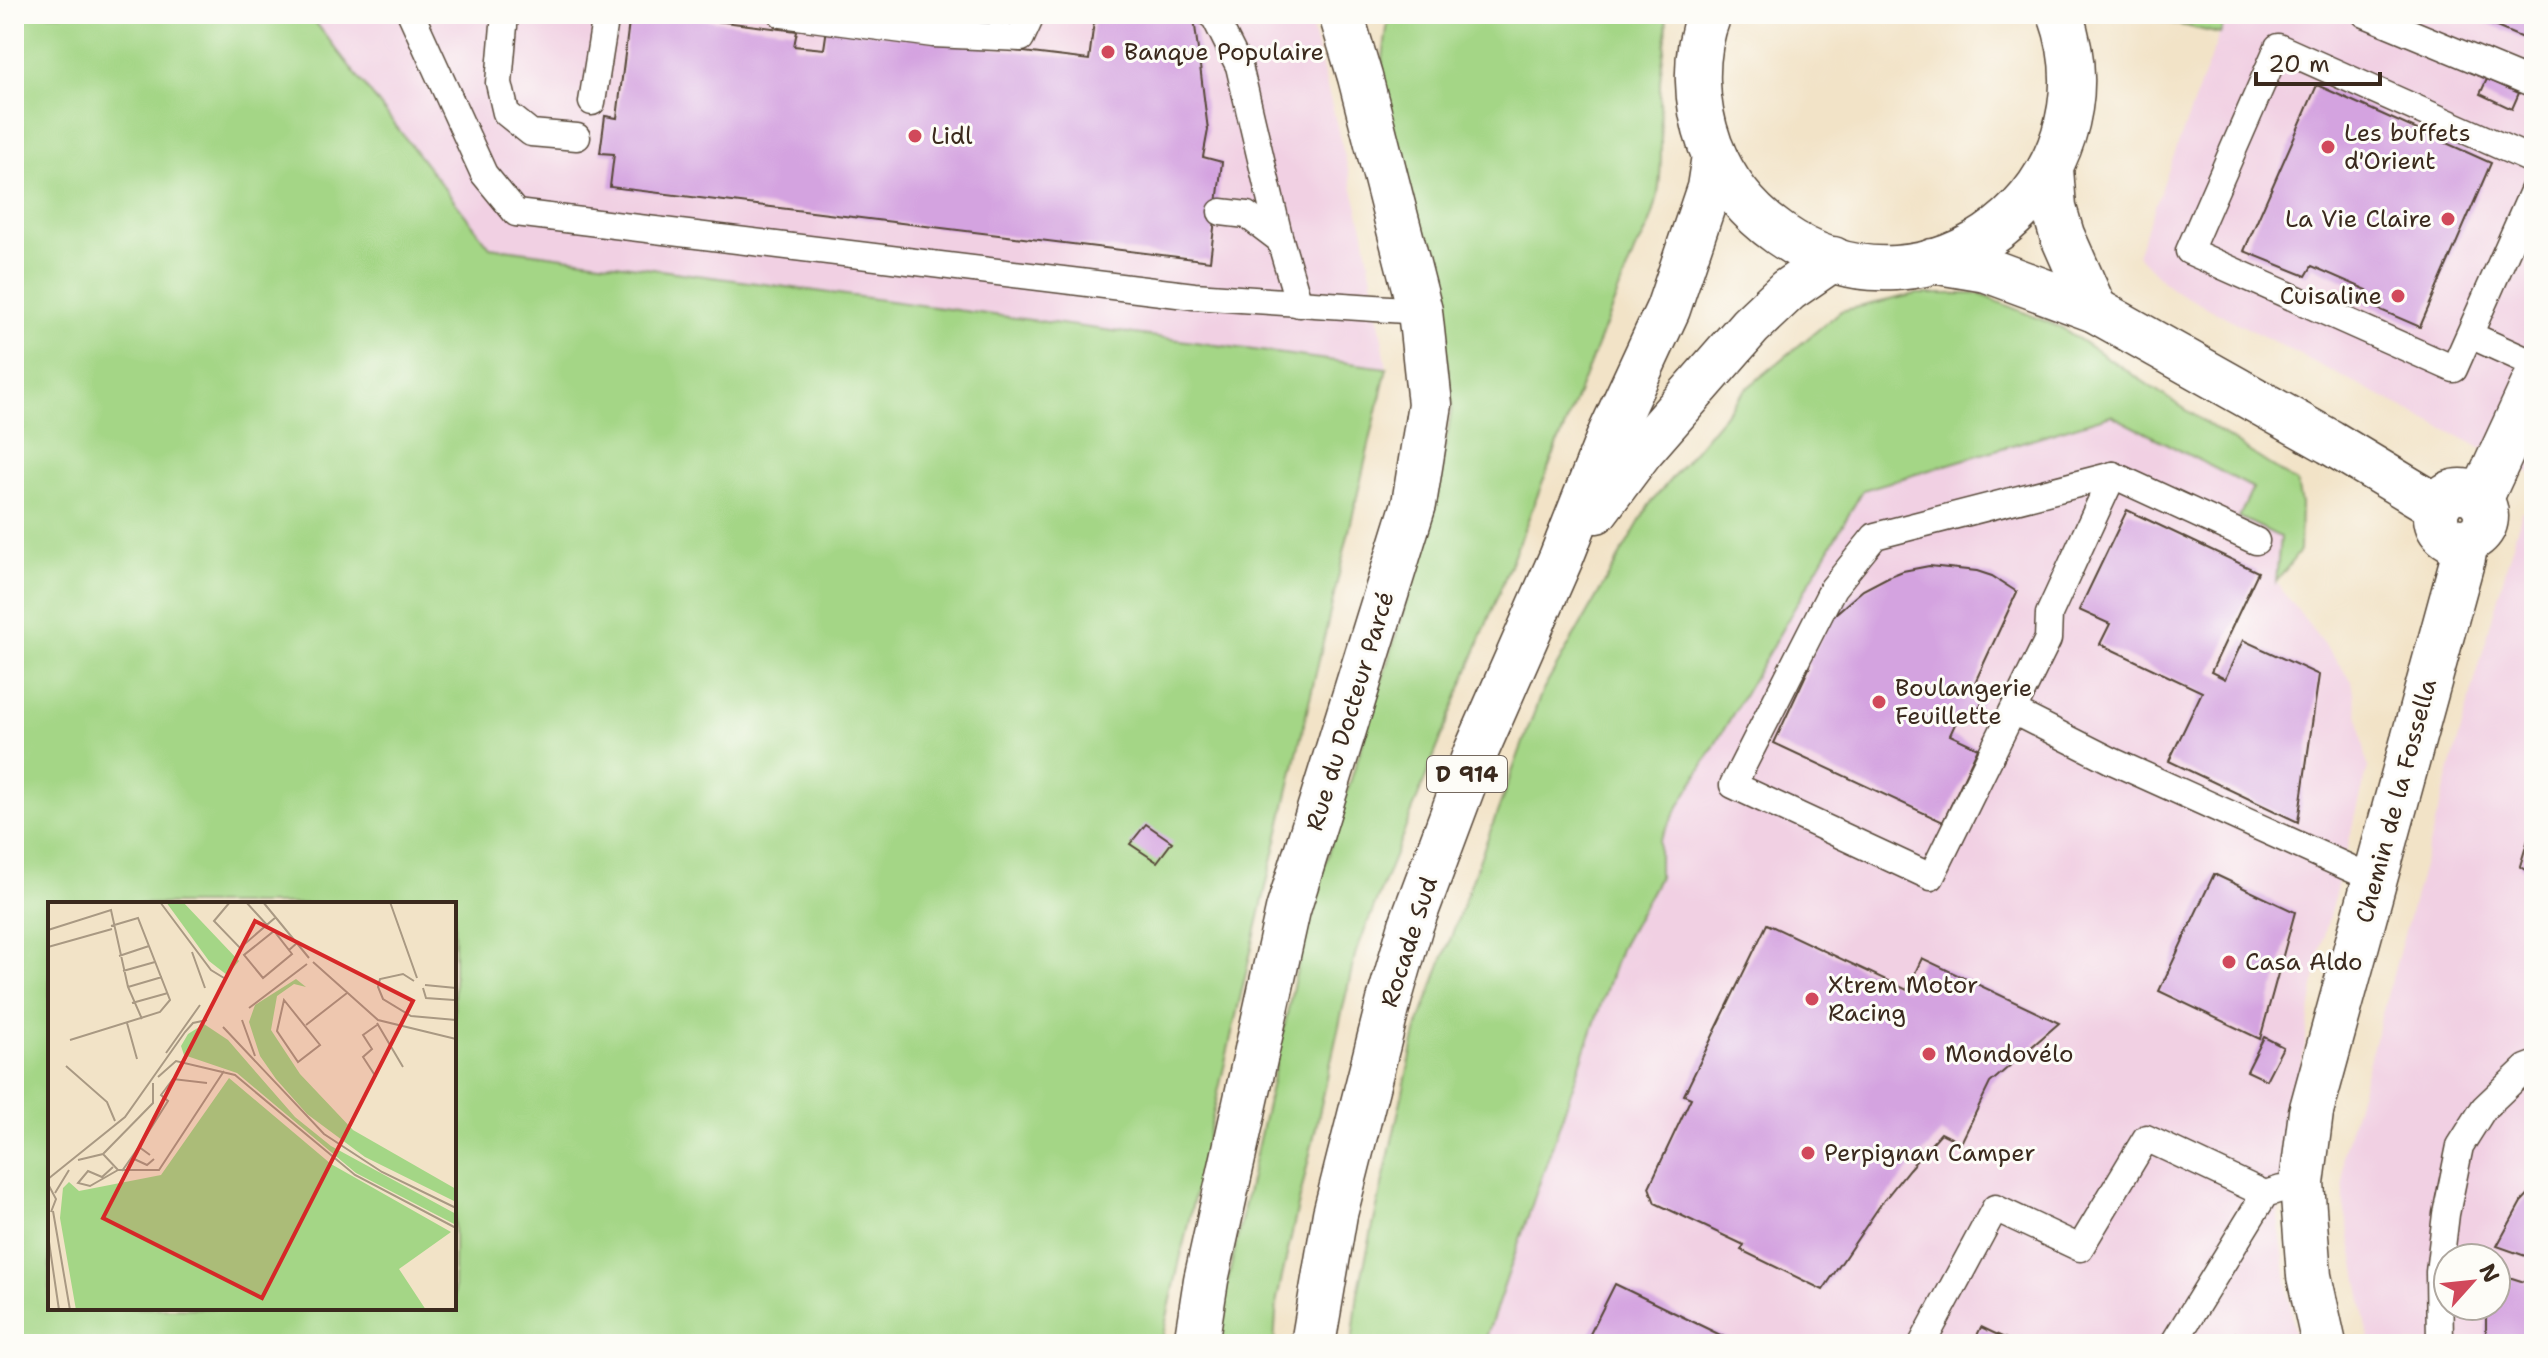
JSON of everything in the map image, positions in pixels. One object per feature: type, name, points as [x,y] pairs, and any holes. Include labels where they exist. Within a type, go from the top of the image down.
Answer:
[{"type":"street","name":"Rue du Docteur Parcé","points":[[1196,1344],[1206,1280],[1288,910],[1414,504],[1430,404],[1420,311],[1341,14]]},
{"type":"street","name":"Rue du Docteur Parcé","points":[[1360,77],[1368,14]]},
{"type":"street","points":[[1706,17],[1698,85],[1705,129],[1714,156],[1736,193],[1769,227],[1801,247],[1857,265],[1893,267],[1933,261],[1979,243],[2028,202],[2051,169],[2067,126],[2072,97],[2072,61],[2060,14]]},
{"type":"street","name":"D 914","points":[[1561,558],[1610,434],[1668,309],[1709,188],[1714,156]]},
{"type":"street","points":[[2051,169],[2054,208],[2062,235],[2095,310]]},
{"type":"street","name":"D 914","points":[[1561,558],[1641,451],[1750,326],[1788,290],[1833,259]]},
{"type":"street","points":[[1933,261],[1987,270],[2095,310],[2330,442],[2438,507]]},
{"type":"street","points":[[2480,500],[2534,383]]},
{"type":"street","points":[[2457,491],[2470,492],[2480,500],[2486,511],[2485,524],[2478,535],[2466,541],[2453,540],[2443,532],[2437,521],[2438,507],[2445,497],[2457,491]]},
{"type":"street","name":"Chemin de la Fossella","points":[[2324,1344],[2284,1188],[2311,1112],[2466,541]]},
{"type":"street","name":"Rocade Sud","points":[[1313,1344],[1335,1214],[1411,925],[1475,754],[1561,558]]},
{"type":"lane","points":[[505,14],[499,83],[506,113],[531,133],[577,137]]},
{"type":"lane","points":[[592,102],[606,14]]},
{"type":"lane","points":[[782,14],[935,24],[1021,38],[1032,14]]},
{"type":"lane","points":[[1210,14],[1215,18],[1239,66],[1280,240],[1299,304]]},
{"type":"lane","points":[[2365,14],[2534,84]]},
{"type":"lane","points":[[417,17],[484,174],[516,213],[1194,296],[1420,311]]},
{"type":"lane","points":[[2534,161],[2278,47],[2189,251],[2454,369],[2534,189]]},
{"type":"lane","points":[[1221,212],[1247,215],[1280,240]]},
{"type":"lane","points":[[2470,335],[2534,364]]},
{"type":"lane","points":[[2113,475],[2049,614],[2048,639],[1931,877],[1733,785],[1833,588],[1875,536],[2113,475],[2256,541]]},
{"type":"lane","points":[[2013,711],[2110,760],[2374,879]]},
{"type":"lane","points":[[2440,1344],[2439,1272],[2446,1214],[2460,1146],[2484,1108],[2526,1068],[2534,1065]]},
{"type":"lane","points":[[1922,1344],[1995,1208],[2080,1248],[2146,1138],[2284,1188],[2173,1344]]},
{"type":"shaded area","points":[[309,14],[1306,14],[1364,232],[1387,368],[490,247]]},
{"type":"shaded area","points":[[2227,14],[2534,14],[2534,475],[2171,289],[2137,254]]},
{"type":"shaded area","points":[[2111,415],[2253,489],[2280,537],[2276,582],[2352,681],[2368,768],[2319,955],[2278,1217],[2296,1344],[1484,1344],[1620,949],[1659,877],[1659,841],[1863,490]]},
{"type":"shaded area","points":[[2522,511],[2534,517],[2534,1344],[2370,1344],[2344,1205],[2343,1154]]},
{"type":"green space","points":[[14,14],[309,14],[490,247],[1387,368],[1161,1344],[14,1344]]},
{"type":"green space","points":[[1389,14],[1666,14],[1660,82],[1661,169],[1654,211],[1635,250],[1355,955],[1277,1299],[1274,1344],[1218,1344],[1227,1284],[1309,915],[1435,509],[1452,406],[1441,307],[1380,80]]},
{"type":"green space","points":[[2133,14],[2227,14],[2220,34]]},
{"type":"green space","points":[[1916,294],[1979,294],[2062,328],[2297,483],[2301,504],[2300,551],[2276,582],[2280,537],[2239,517],[2253,488],[2111,415],[1863,490],[1659,841],[1659,877],[1620,949],[1484,1344],[1352,1344],[1358,1293],[1417,1029],[1541,694],[1649,505],[1746,389],[1841,311]]},
{"type":"building","points":[[630,14],[659,14],[797,31],[794,46],[824,49],[827,28],[1089,60],[1095,14],[1168,14],[1194,18],[1208,130],[1203,157],[1222,162],[1210,261],[610,187],[614,154],[600,153],[605,116],[617,118]]},
{"type":"building","points":[[2466,14],[2534,14],[2534,43]]},
{"type":"building","points":[[2487,79],[2519,93],[2512,109],[2480,94]]},
{"type":"building","points":[[2317,85],[2491,163],[2420,327],[2362,302],[2367,290],[2312,266],[2306,276],[2244,251]]},
{"type":"building","points":[[2127,510],[2258,572],[2211,672],[2225,679],[2243,640],[2319,675],[2298,822],[2169,761],[2202,692],[2100,644],[2110,624],[2079,610]]},
{"type":"building","name":"Boulangerie Feuillette","points":[[1929,566],[1977,571],[1992,576],[2017,592],[1971,691],[1984,697],[1974,720],[1960,713],[1950,735],[1978,748],[1943,822],[1774,743],[1810,666],[1807,665],[1834,615],[1863,590],[1888,577]]},
{"type":"building","points":[[2534,823],[2534,875],[2520,866]]},
{"type":"building","points":[[1146,824],[1172,842],[1157,862],[1130,844]]},
{"type":"building","points":[[2214,874],[2295,912],[2260,1039],[2159,991]]},
{"type":"building","points":[[1767,924],[1907,990],[1922,958],[2059,1023],[1990,1083],[1961,1143],[1941,1133],[1909,1169],[1881,1204],[1823,1290],[1741,1250],[1744,1245],[1655,1203],[1649,1187],[1691,1098],[1684,1095]]},
{"type":"building","points":[[2264,1037],[2283,1047],[2266,1080],[2247,1071]]},
{"type":"building","points":[[2534,1188],[2534,1259],[2512,1251],[2512,1242],[2499,1242],[2521,1202]]},
{"type":"building","points":[[2512,1278],[2534,1285],[2534,1344],[2486,1344],[2486,1322],[2512,1322]]},
{"type":"building","points":[[1615,1284],[1739,1344],[1585,1344]]},
{"type":"building","points":[[1981,1327],[2017,1344],[1973,1344]]},
{"type":"building","points":[[2236,1333],[2254,1344],[2230,1344]]},
{"type":"place","name":"Banque Populaire","points":[[1108,52]]},
{"type":"place","name":"Lidl","points":[[915,136]]},
{"type":"place","name":"Les buffets d'Orient","points":[[2328,147]]},
{"type":"place","name":"La Vie Claire","points":[[2448,219]]},
{"type":"place","name":"Cuisaline","points":[[2398,296]]},
{"type":"place","name":"Boulangerie Feuillette","points":[[1879,702]]},
{"type":"place","name":"Casa Aldo","points":[[2229,962]]},
{"type":"place","name":"Xtrem Motor Racing","points":[[1812,999]]},
{"type":"place","name":"Mondovélo","points":[[1929,1054]]},
{"type":"place","name":"Perpignan Camper","points":[[1808,1153]]}]
